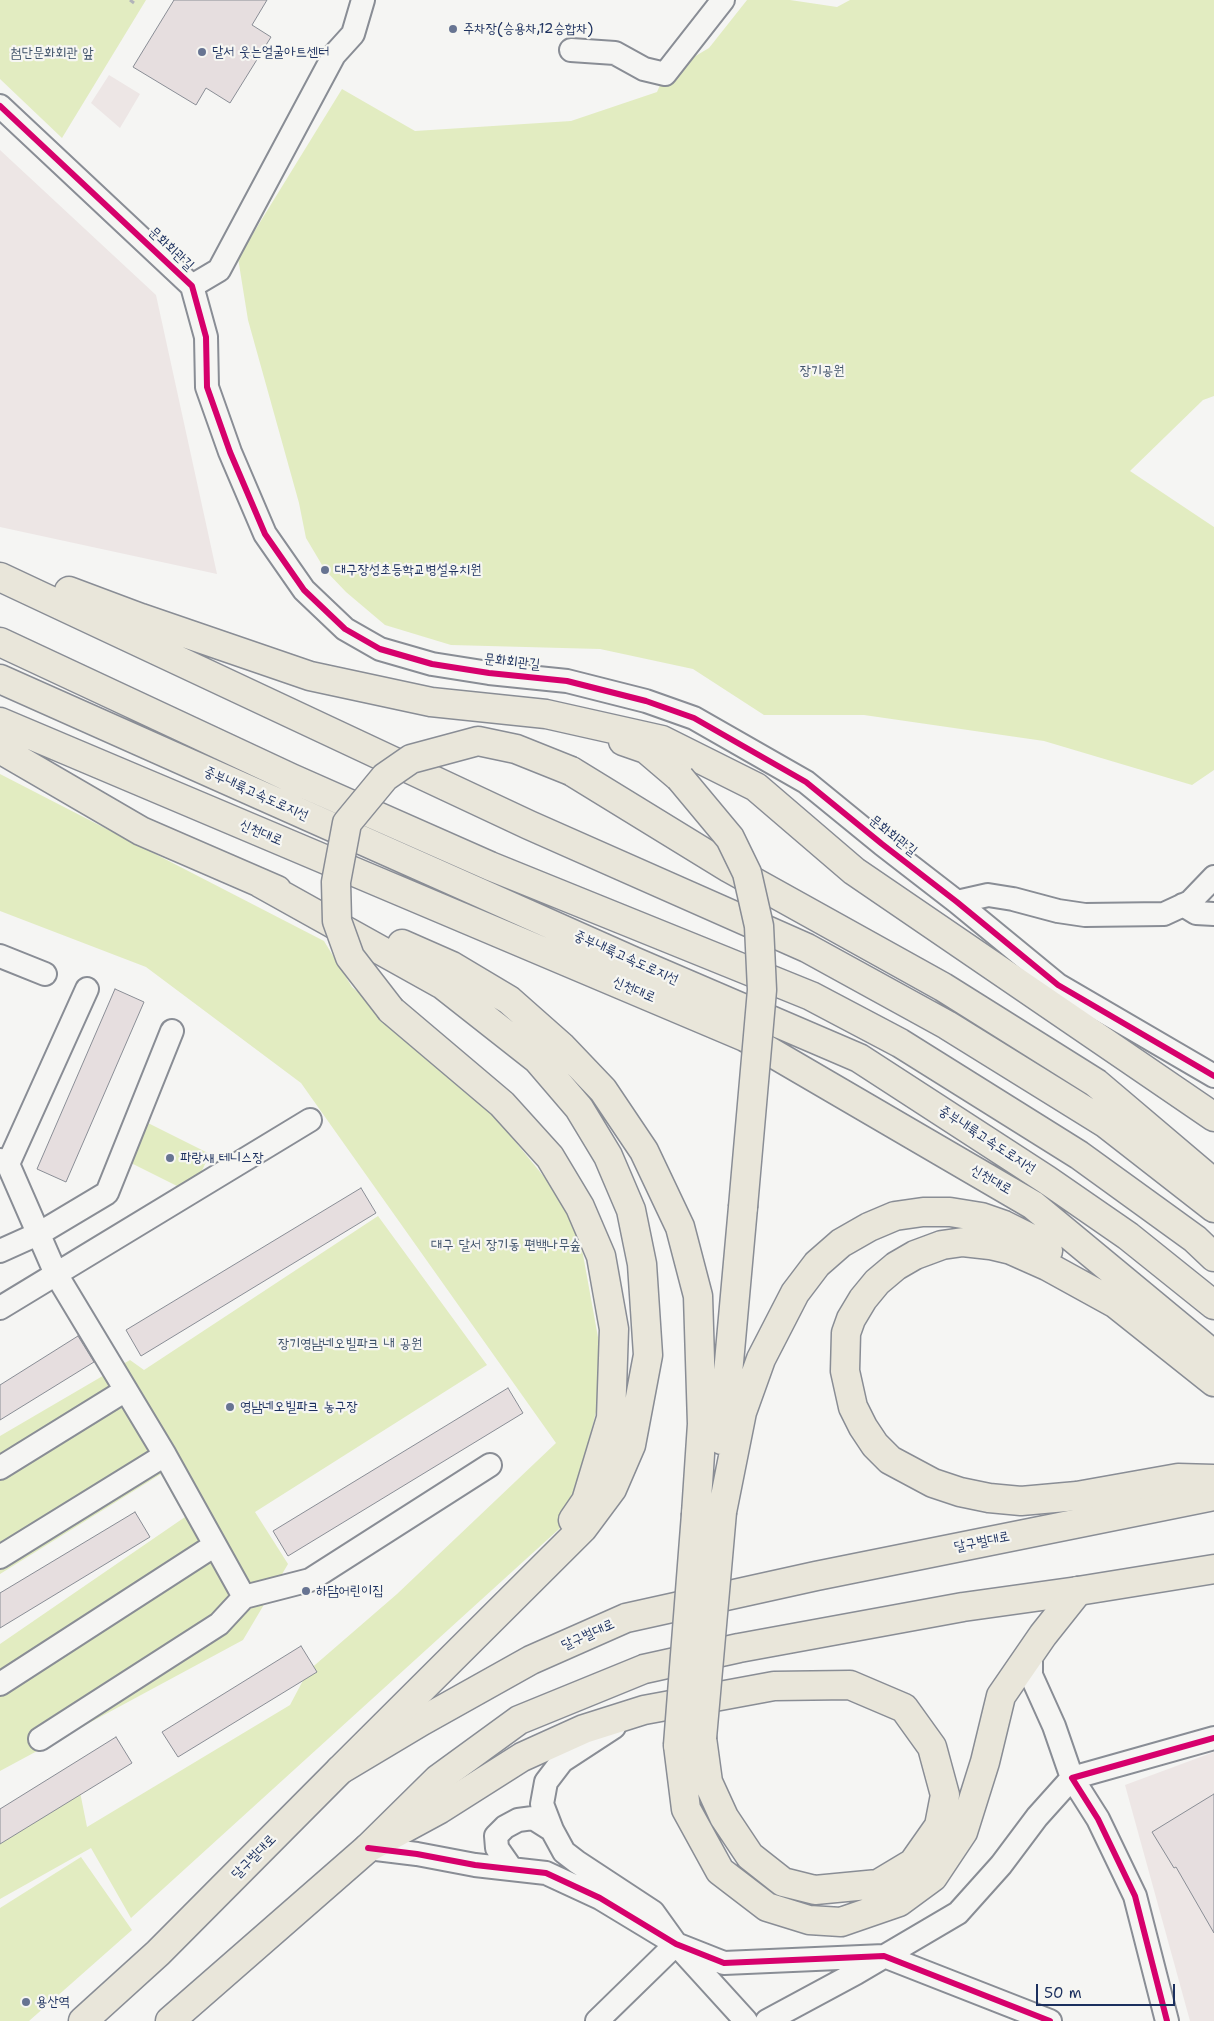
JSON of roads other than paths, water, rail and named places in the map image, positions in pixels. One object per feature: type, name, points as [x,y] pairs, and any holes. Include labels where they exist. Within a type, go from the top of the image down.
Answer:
[{"type":"main road","points":[[0,566],[141,618],[310,676],[430,702],[546,714],[662,740],[756,787],[854,871],[1214,1117]]},
{"type":"main road","points":[[0,577],[529,825],[807,948],[946,1025],[1105,1123],[1214,1208]]},
{"type":"main road","name":"중부내륙고속도로지선","points":[[0,642],[292,778],[490,866],[811,996],[900,1043],[1079,1155],[1195,1239],[1214,1257]]},
{"type":"main road","name":"중부내륙고속도로지선","points":[[0,679],[588,942],[859,1058],[1047,1180],[1128,1236],[1214,1305]]},
{"type":"main road","points":[[546,714],[646,749],[680,778],[730,838],[748,873],[760,926],[762,990],[744,1207],[722,1438],[709,1513],[686,1809],[720,1871],[767,1906],[809,1920],[841,1922],[899,1902],[933,1877],[963,1832],[1001,1696],[1031,1652],[1078,1591]]},
{"type":"main road","name":"신천대로","points":[[0,722],[745,1037],[1033,1205],[1214,1355]]},
{"type":"main road","points":[[542,1568],[586,1501],[611,1418],[614,1329],[601,1256],[580,1207],[550,1158],[502,1104],[391,1010],[350,957],[337,921],[336,882],[348,823],[385,777],[411,759],[478,742],[516,749],[571,772],[729,868],[943,987],[1096,1083],[1214,1183]]},
{"type":"main road","points":[[0,749],[141,831],[452,966],[509,1000],[562,1046],[603,1090],[644,1151],[680,1228],[698,1296],[702,1424],[709,1513]]},
{"type":"main road","points":[[260,883],[443,985],[537,1059],[579,1108],[608,1156],[631,1210],[642,1264],[648,1355],[631,1445],[612,1490],[583,1528],[340,1770]]},
{"type":"main road","points":[[709,1513],[761,1358],[778,1322],[795,1293],[817,1264],[841,1243],[869,1227],[895,1216],[923,1212],[950,1212],[980,1217],[1004,1225],[1028,1237],[1062,1260],[1214,1382]]},
{"type":"main road","points":[[1116,1304],[1047,1266],[1012,1250],[963,1242],[933,1248],[896,1266],[877,1282],[851,1318],[846,1334],[845,1370],[853,1407],[875,1445],[890,1460],[933,1483],[960,1492],[989,1498],[1031,1500],[1077,1496],[1178,1478],[1214,1479]]},
{"type":"main road","name":"달구벌대로","points":[[83,2021],[158,1953],[340,1770],[422,1721],[531,1660],[626,1618],[816,1576],[1214,1496]]},
{"type":"main road","points":[[170,2021],[368,1848],[438,1779],[520,1720],[644,1669],[739,1648],[963,1606],[1078,1591],[1214,1569]]},
{"type":"main road","points":[[368,1848],[440,1808],[522,1757],[584,1729],[644,1710],[774,1686],[850,1685],[904,1708],[932,1747],[945,1795],[939,1826],[913,1863],[878,1884],[815,1890],[783,1882],[750,1856],[724,1817],[690,1742]]},
{"type":"street","points":[[192,286],[219,270],[334,55],[352,34],[363,0]]},
{"type":"street","points":[[571,50],[615,52],[644,69],[665,74],[723,0]]},
{"type":"street","name":"문화회관길","points":[[0,106],[192,286],[206,337],[207,387],[230,452],[265,534],[304,590],[345,629],[380,649],[432,664],[488,673],[567,681],[646,701],[694,718],[806,782],[1058,985],[1214,1076]]},
{"type":"street","points":[[957,902],[988,895],[1013,899],[1058,911],[1085,914],[1164,914],[1190,902],[1214,877]]},
{"type":"street","points":[[1183,905],[1196,913],[1214,914]]},
{"type":"street","points":[[0,956],[45,974]]},
{"type":"street","points":[[87,989],[4,1162],[40,1233],[56,1274],[165,1455],[244,1597]]},
{"type":"street","points":[[0,1251],[40,1233],[107,1193],[172,1031]]},
{"type":"street","points":[[0,1308],[310,1120]]},
{"type":"street","points":[[0,1468],[126,1390]]},
{"type":"street","points":[[0,1557],[165,1455]]},
{"type":"street","points":[[40,1739],[219,1624],[244,1597],[310,1580],[490,1465]]},
{"type":"street","points":[[0,1684],[215,1545]]},
{"type":"street","points":[[1031,1652],[1032,1676],[1054,1726],[1072,1778],[1098,1819],[1135,1896],[1167,2021]]},
{"type":"street","points":[[644,1710],[604,1732],[562,1760],[546,1782],[542,1804],[552,1830],[564,1852],[653,1912],[676,1944],[746,2021]]},
{"type":"street","points":[[767,2021],[958,1913],[1001,1865],[1037,1817],[1072,1778],[1214,1738]]},
{"type":"street","points":[[511,1868],[497,1848],[496,1836],[504,1827],[518,1820],[533,1818],[552,1830]]},
{"type":"street","points":[[368,1848],[417,1854],[475,1865],[546,1873],[600,1898],[676,1944],[724,1963],[884,1956],[1050,2021]]},
{"type":"street","points":[[597,2021],[676,1944]]},
{"type":"place","name":"주차장(승용차,12승합차)","points":[[453,29]]},
{"type":"place","name":"달서 웃는얼굴아트센터","points":[[202,52]]},
{"type":"place","name":"대구장성초등학교병설유치원","points":[[325,570]]},
{"type":"place","name":"파랑새 테니스장","points":[[170,1158]]},
{"type":"place","name":"영남네오빌파크 농구장","points":[[230,1407]]},
{"type":"place","name":"하담어린이집","points":[[306,1591]]},
{"type":"place","name":"용산역","points":[[26,2002]]},
{"type":"park label","name":"첨단문화회관 앞","points":[[52,53]]},
{"type":"park label","name":"장기공원","points":[[822,371]]},
{"type":"park label","name":"대구 달서 장기동 편백나무숲","points":[[506,1245]]},
{"type":"park label","name":"장기영남네오빌파크 내 공원","points":[[350,1344]]}]
